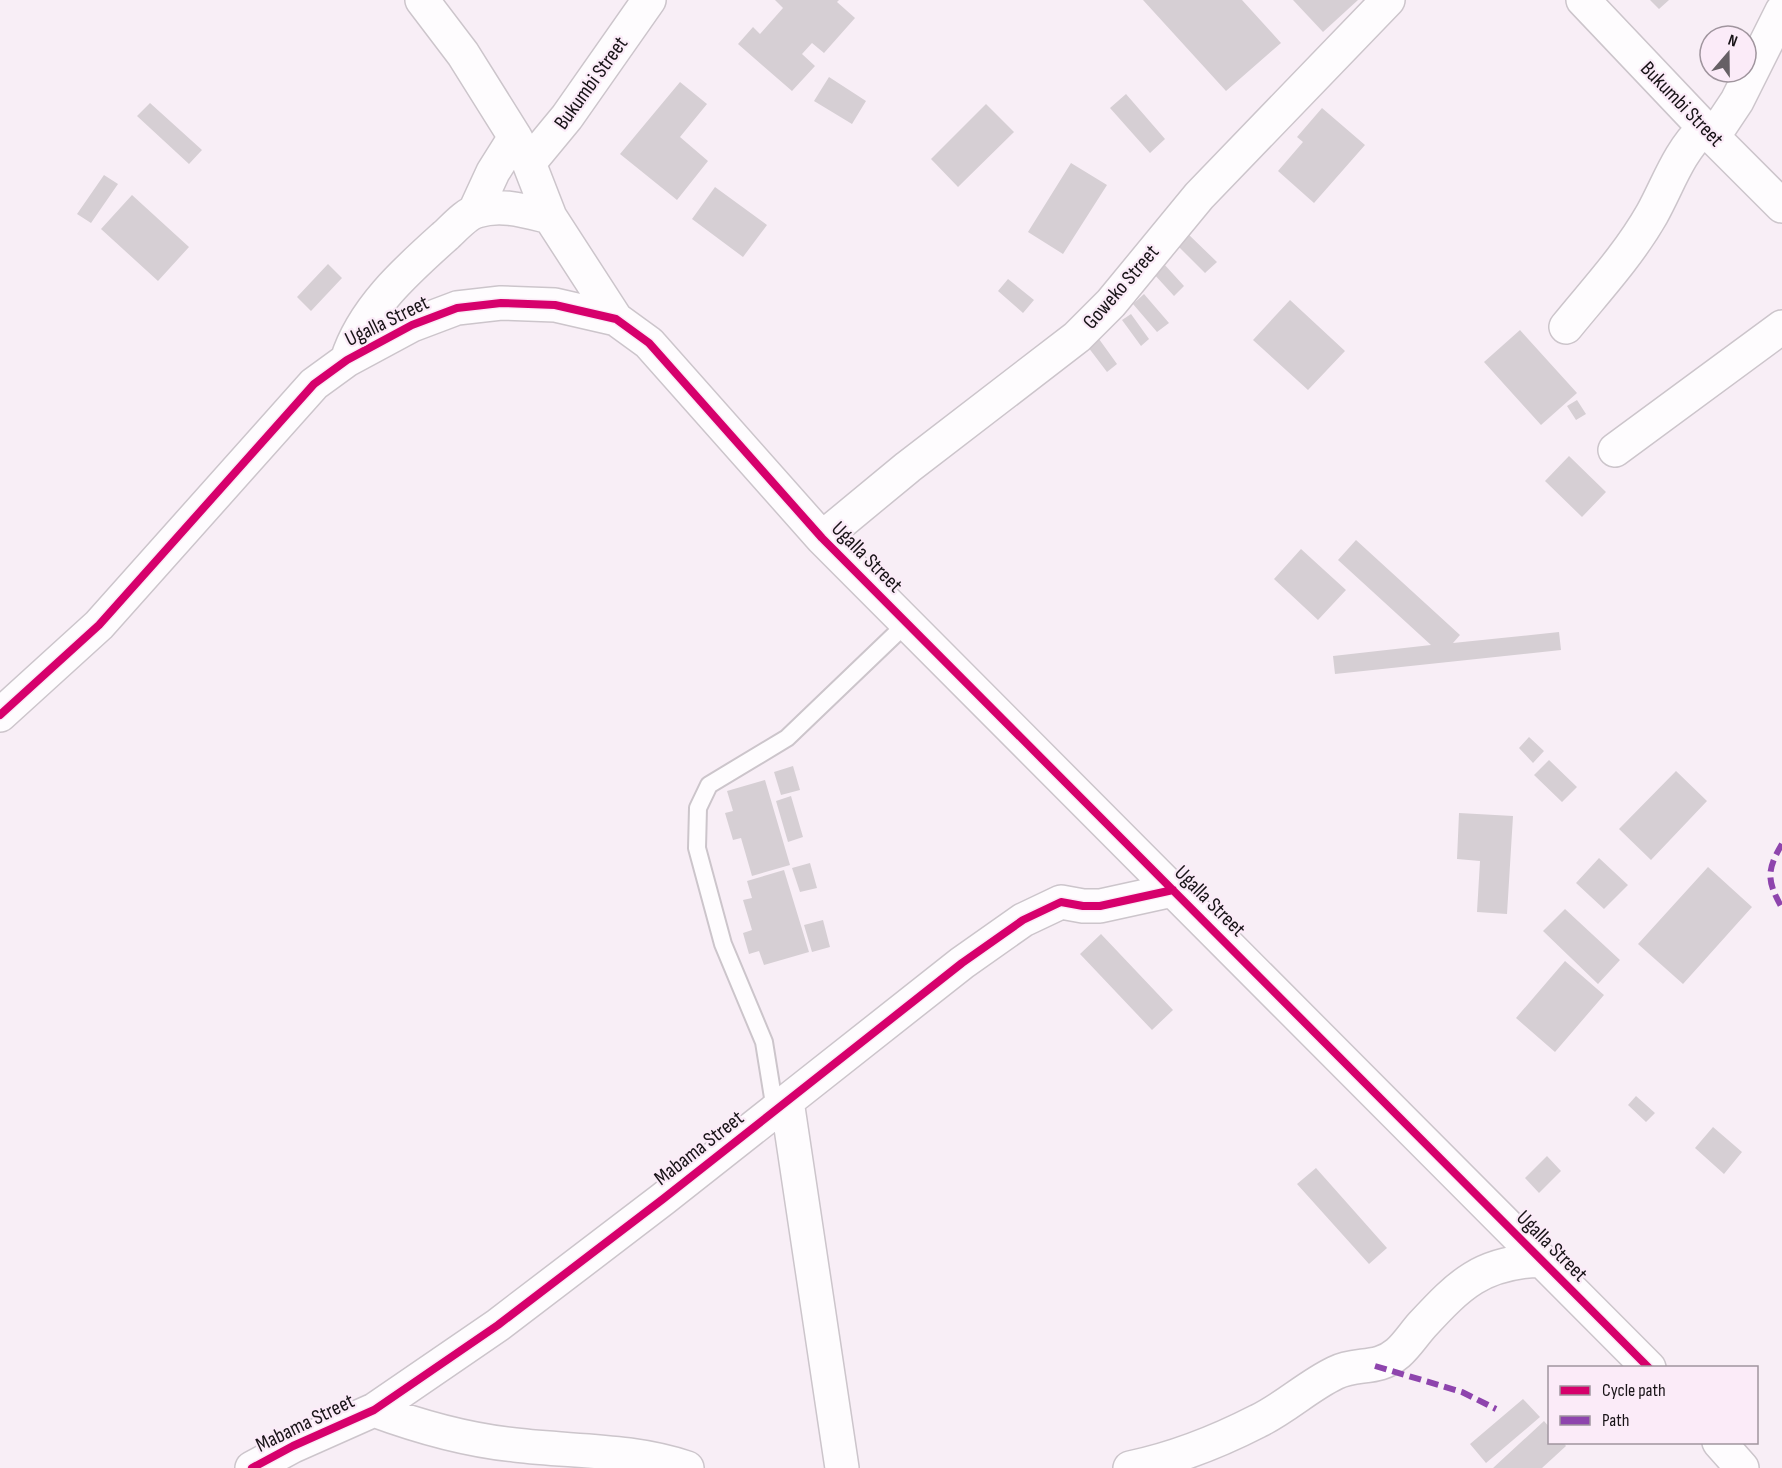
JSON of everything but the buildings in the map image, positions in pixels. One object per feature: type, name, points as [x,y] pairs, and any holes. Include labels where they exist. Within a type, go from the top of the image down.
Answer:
[{"type":"street","points":[[422,0],[463,54],[522,150],[550,217],[616,319]]},
{"type":"street","name":"Bukumbi Street","points":[[475,211],[494,172],[522,150],[550,139],[649,0]]},
{"type":"street","name":"Goweko Street","points":[[822,538],[908,467],[1077,337],[1111,303],[1199,196],[1388,0]]},
{"type":"street","name":"Bukumbi Street","points":[[1583,0],[1708,133],[1782,206]]},
{"type":"street","points":[[1566,327],[1618,265],[1652,214],[1688,144],[1708,133],[1737,101],[1782,11]]},
{"type":"street","points":[[347,360],[354,339],[381,300],[420,259],[475,211],[495,207],[512,208],[550,217]]},
{"type":"street","name":"Ugalla Street","points":[[0,715],[99,625],[314,384],[347,360],[412,325],[457,308],[501,303],[555,305],[616,319],[649,343],[822,538],[1647,1366]]},
{"type":"street","points":[[1615,450],[1782,327]]},
{"type":"street","name":"Mabama Street","points":[[252,1468],[293,1446],[374,1410],[498,1324],[962,963],[1023,920],[1061,902],[1100,906],[1173,890]]},
{"type":"street","points":[[781,1105],[842,1468]]},
{"type":"street","points":[[1141,1467],[1259,1421],[1336,1372],[1358,1366],[1375,1366],[1398,1353],[1466,1280],[1488,1269],[1520,1261],[1540,1260]]},
{"type":"street","points":[[374,1410],[424,1428],[464,1437],[516,1445],[627,1454],[687,1468]]},
{"type":"street","points":[[1720,1444],[1742,1468]]},
{"type":"lane","points":[[781,1105],[764,1042],[723,944],[697,848],[698,808],[709,785],[787,738],[907,623]]},
{"type":"marked path","points":[[1782,844],[1773,862],[1770,876],[1773,890],[1782,908]]},
{"type":"marked path","points":[[1375,1366],[1462,1392],[1496,1409]]},
{"type":"cycle path","points":[[0,715],[99,625],[314,384],[347,360],[412,325],[457,308],[501,303],[555,305],[616,319],[649,343],[822,538],[1647,1366]]},
{"type":"cycle path","points":[[252,1468],[293,1446],[374,1410],[498,1325],[663,1199],[962,963],[1023,920],[1061,902],[1100,906],[1173,890]]}]
